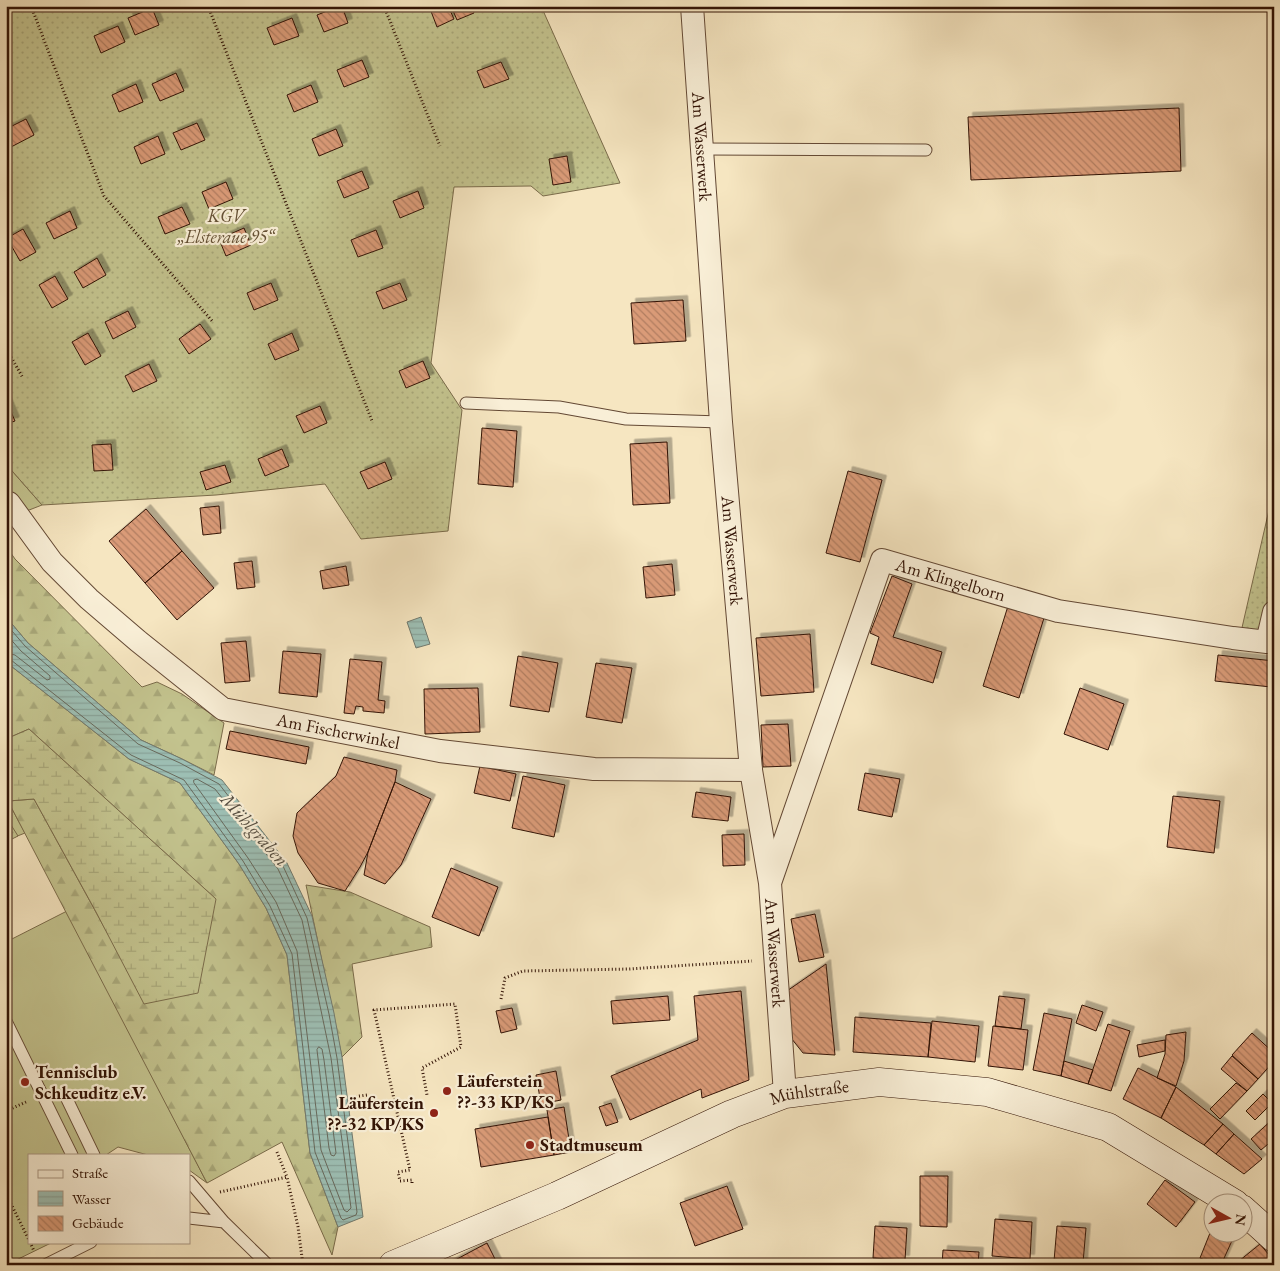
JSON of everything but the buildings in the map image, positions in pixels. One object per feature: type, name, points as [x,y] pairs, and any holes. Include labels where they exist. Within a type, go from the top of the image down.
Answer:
[{"type":"street","name":"Am Wasserwerk","points":[[692,6],[721,422],[751,770],[770,883],[786,1094]]},
{"type":"street","name":"Am Fischerwinkel","points":[[9,503],[52,562],[89,599],[223,709],[440,751],[498,758],[594,769],[751,770]]},
{"type":"street","name":"Am Klingelborn","points":[[770,883],[882,560],[1058,611],[1270,643],[1274,612]]},
{"type":"street","name":"Mühlstraße","points":[[393,1265],[557,1196],[732,1114],[786,1094],[879,1082],[988,1092],[1108,1127],[1219,1194]]},
{"type":"street","points":[[1252,1218],[1274,1238]]},
{"type":"lane","points":[[703,149],[926,150]]},
{"type":"lane","points":[[466,402],[558,407],[626,419],[721,422]]},
{"type":"lane","points":[[6,1022],[72,1154]]},
{"type":"lane","points":[[65,1095],[94,1154]]},
{"type":"lane","points":[[190,1183],[224,1222],[268,1265]]},
{"type":"lane","points":[[190,1218],[224,1222]]},
{"type":"lane","points":[[45,1265],[87,1244]]},
{"type":"path","points":[[31,6],[104,196],[213,322]]},
{"type":"path","points":[[208,6],[372,421]]},
{"type":"path","points":[[384,6],[440,146]]},
{"type":"path","points":[[6,348],[23,378]]},
{"type":"path","points":[[501,999],[505,978],[523,971],[629,969],[776,960]]},
{"type":"path","points":[[412,1184],[412,1180],[400,1181],[398,1172],[410,1170],[374,1010],[454,1004],[461,1047],[422,1068],[427,1094]]},
{"type":"path","points":[[352,1097],[367,1095]]},
{"type":"path","points":[[277,1152],[287,1178],[298,1227],[303,1265]]},
{"type":"path","points":[[202,1196],[287,1178]]},
{"type":"path","points":[[6,1194],[28,1238]]},
{"type":"green space","name":"KGV „Elsteraue 95“","points":[[6,6],[541,6],[620,183],[543,196],[531,186],[454,187],[431,363],[462,410],[448,531],[361,539],[325,484],[216,495],[42,505],[6,464]]},
{"type":"green space","points":[[6,464],[42,505],[6,519]]},
{"type":"green space","points":[[1274,488],[1274,640],[1241,632]]},
{"type":"green space","points":[[6,546],[15,559],[142,687],[157,682],[182,694],[224,723],[214,775],[141,740],[28,643],[6,617]]},
{"type":"green space","points":[[6,662],[129,759],[180,783],[239,864],[266,908],[287,955],[310,1153],[338,1227],[332,1255],[282,1142],[207,1183],[8,801],[34,799],[109,936],[216,899],[29,729],[6,739]]},
{"type":"green space","points":[[29,729],[216,899],[198,993],[144,1004],[34,799],[8,801],[6,798],[6,739]]},
{"type":"green space","points":[[6,798],[25,833],[15,837],[6,822]]},
{"type":"green space","points":[[6,817],[18,836],[6,842]]},
{"type":"green space","points":[[306,885],[350,892],[430,927],[432,947],[352,964],[362,1037],[342,1057]]},
{"type":"green space","points":[[67,911],[207,1183],[190,1171],[190,1154],[144,1154],[118,1147],[108,1154],[28,1154],[28,1244],[49,1244],[6,1265],[6,942]]},
{"type":"water","name":"Mühlgraben","points":[[6,617],[28,643],[141,740],[222,780],[287,863],[312,916],[334,1013],[342,1057],[363,1217],[338,1227],[310,1153],[287,955],[266,908],[239,864],[180,783],[129,759],[6,662]]},
{"type":"water","points":[[421,617],[430,644],[416,648],[407,622]]},
{"type":"place","name":"Tennisclub Schkeuditz e.V.","points":[[25,1082]]},
{"type":"place","name":"Läuferstein ??-33 KP/KS","points":[[447,1091]]},
{"type":"place","name":"Läuferstein ??-32 KP/KS","points":[[434,1113]]},
{"type":"place","name":"Stadtmuseum","points":[[530,1145]]}]
